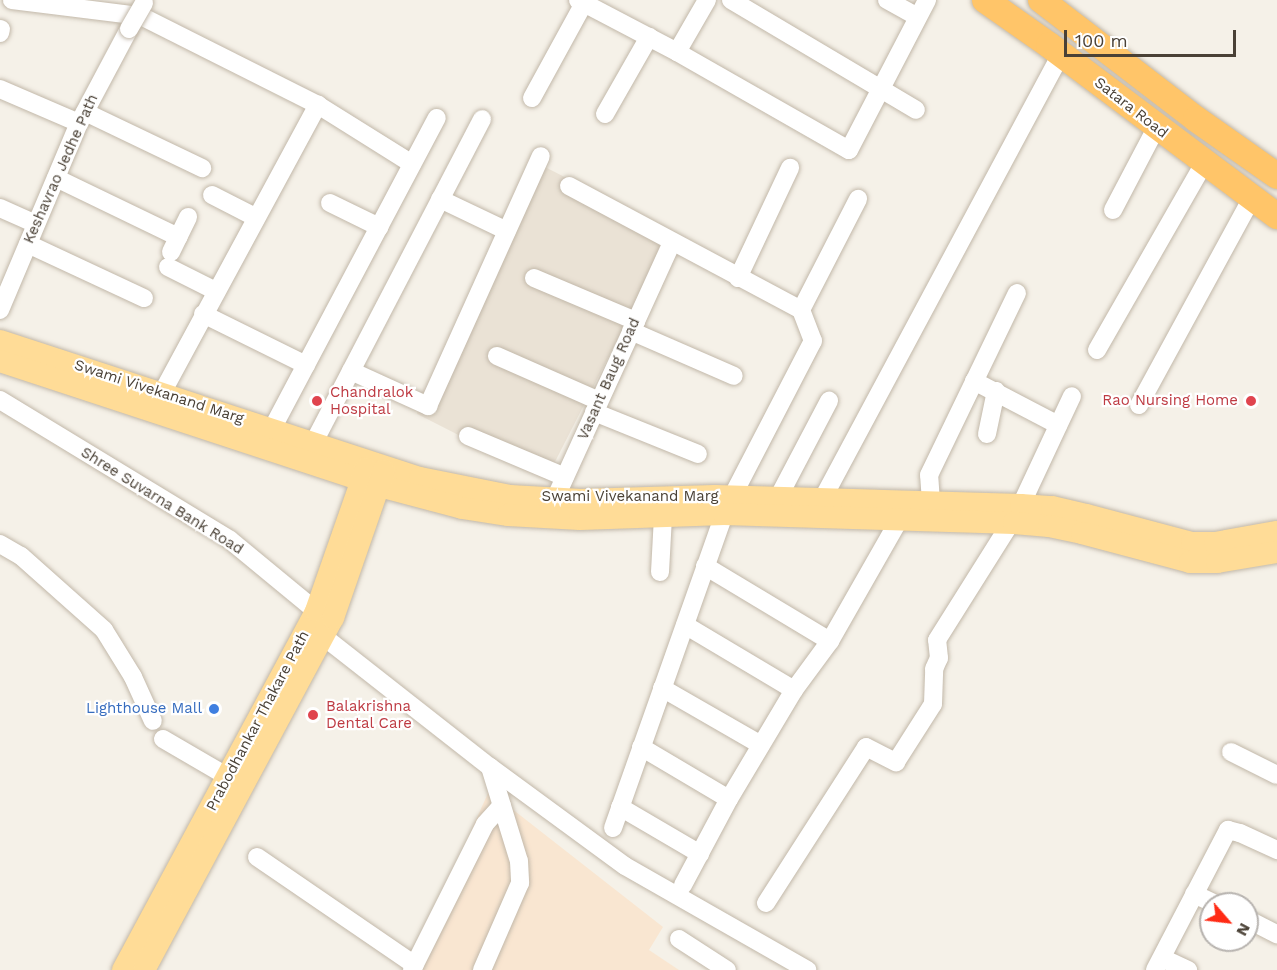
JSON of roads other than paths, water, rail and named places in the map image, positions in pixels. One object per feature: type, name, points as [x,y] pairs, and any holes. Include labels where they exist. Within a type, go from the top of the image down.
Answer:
[{"type":"highway","name":"Satara Road","points":[[985,0],[1277,216]]},
{"type":"highway","name":"Satara Road","points":[[1041,0],[1196,119],[1277,176]]},
{"type":"main road","name":"Swami Vivekanand Marg","points":[[0,341],[314,442],[374,474]]},
{"type":"main road","name":"Swami Vivekanand Marg","points":[[0,361],[374,474],[462,508],[728,506],[899,520],[1049,526],[1190,562],[1216,562],[1277,552]]},
{"type":"main road","name":"Prabodhankar Thakare Path","points":[[123,970],[316,611],[374,474]]},
{"type":"main road","name":"Prabodhankar Thakare Path","points":[[144,970],[333,618],[374,474]]},
{"type":"main road","name":"Swami Vivekanand Marg","points":[[555,508],[663,516],[778,498],[931,502],[1052,507],[1192,543],[1215,543],[1277,532]]},
{"type":"street","points":[[12,0],[141,16],[318,105],[412,164]]},
{"type":"street","points":[[677,52],[707,0]]},
{"type":"street","points":[[731,0],[916,110]]},
{"type":"street","points":[[886,0],[918,17]]},
{"type":"street","points":[[532,98],[581,1],[677,52],[849,150],[927,0]]},
{"type":"street","name":"Keshavrao Jedhe Path","points":[[0,310],[82,117],[145,2]]},
{"type":"street","points":[[604,114],[649,37]]},
{"type":"street","points":[[822,500],[1061,54]]},
{"type":"street","points":[[0,89],[82,117],[201,168]]},
{"type":"street","points":[[162,393],[255,217],[318,105]]},
{"type":"street","points":[[272,429],[436,118]]},
{"type":"street","points":[[314,442],[482,119]]},
{"type":"street","points":[[1113,210],[1156,128]]},
{"type":"street","points":[[351,371],[428,406],[541,156]]},
{"type":"street","points":[[1096,350],[1204,163]]},
{"type":"street","points":[[738,279],[790,168]]},
{"type":"street","points":[[56,178],[173,252],[216,291]]},
{"type":"street","points":[[569,186],[738,279],[801,310],[813,341],[728,506],[613,828]]},
{"type":"street","points":[[212,195],[255,217]]},
{"type":"street","points":[[1139,405],[1252,198]]},
{"type":"street","points":[[440,199],[507,231]]},
{"type":"street","points":[[801,310],[858,199]]},
{"type":"street","points":[[330,203],[379,227]]},
{"type":"street","points":[[0,208],[36,224]]},
{"type":"street","points":[[173,252],[188,217]]},
{"type":"street","name":"Vasant Baug Road","points":[[555,508],[565,477],[672,242]]},
{"type":"street","points":[[28,244],[144,298]]},
{"type":"street","points":[[534,278],[734,376]]},
{"type":"street","points":[[931,502],[929,475],[1017,293]]},
{"type":"street","points":[[203,315],[306,365]]},
{"type":"street","points":[[497,356],[698,454]]},
{"type":"street","points":[[975,381],[1058,425]]},
{"type":"street","points":[[987,434],[996,391]]},
{"type":"street","points":[[1021,505],[1072,396]]},
{"type":"street","name":"Shree Suvarna Bank Road","points":[[0,400],[230,540],[316,611]]},
{"type":"street","points":[[778,498],[828,400]]},
{"type":"street","points":[[468,436],[565,477]]},
{"type":"street","points":[[660,572],[663,516]]},
{"type":"street","points":[[683,885],[729,800],[794,690],[830,641],[899,520]]},
{"type":"street","points":[[766,903],[866,747],[896,762],[933,704],[934,669],[939,658],[937,640],[1010,524]]},
{"type":"street","points":[[0,544],[21,555],[104,630],[133,677],[153,721]]},
{"type":"street","points":[[705,567],[830,641]]},
{"type":"street","points":[[684,626],[794,690]]},
{"type":"street","points":[[324,637],[490,767],[625,866],[807,970]]},
{"type":"street","points":[[662,688],[761,746]]},
{"type":"street","points":[[163,740],[228,777]]},
{"type":"street","points":[[641,747],[729,800]]},
{"type":"street","points":[[1231,752],[1277,775]]},
{"type":"street","points":[[482,970],[520,883],[519,861],[490,767]]},
{"type":"street","points":[[257,857],[413,967],[485,824],[502,805]]},
{"type":"street","points":[[620,807],[700,854]]},
{"type":"street","points":[[1188,970],[1158,964],[1228,830],[1277,850]]},
{"type":"street","points":[[1194,894],[1199,896]]},
{"type":"street","points":[[1259,926],[1277,934]]},
{"type":"street","points":[[679,939],[727,970]]},
{"type":"place","name":"Chandralok Hospital","points":[[317,401]]},
{"type":"place","name":"Rao Nursing Home","points":[[1251,401]]},
{"type":"place","name":"Lighthouse Mall","points":[[214,709]]},
{"type":"place","name":"Balakrishna Dental Care","points":[[313,715]]}]
